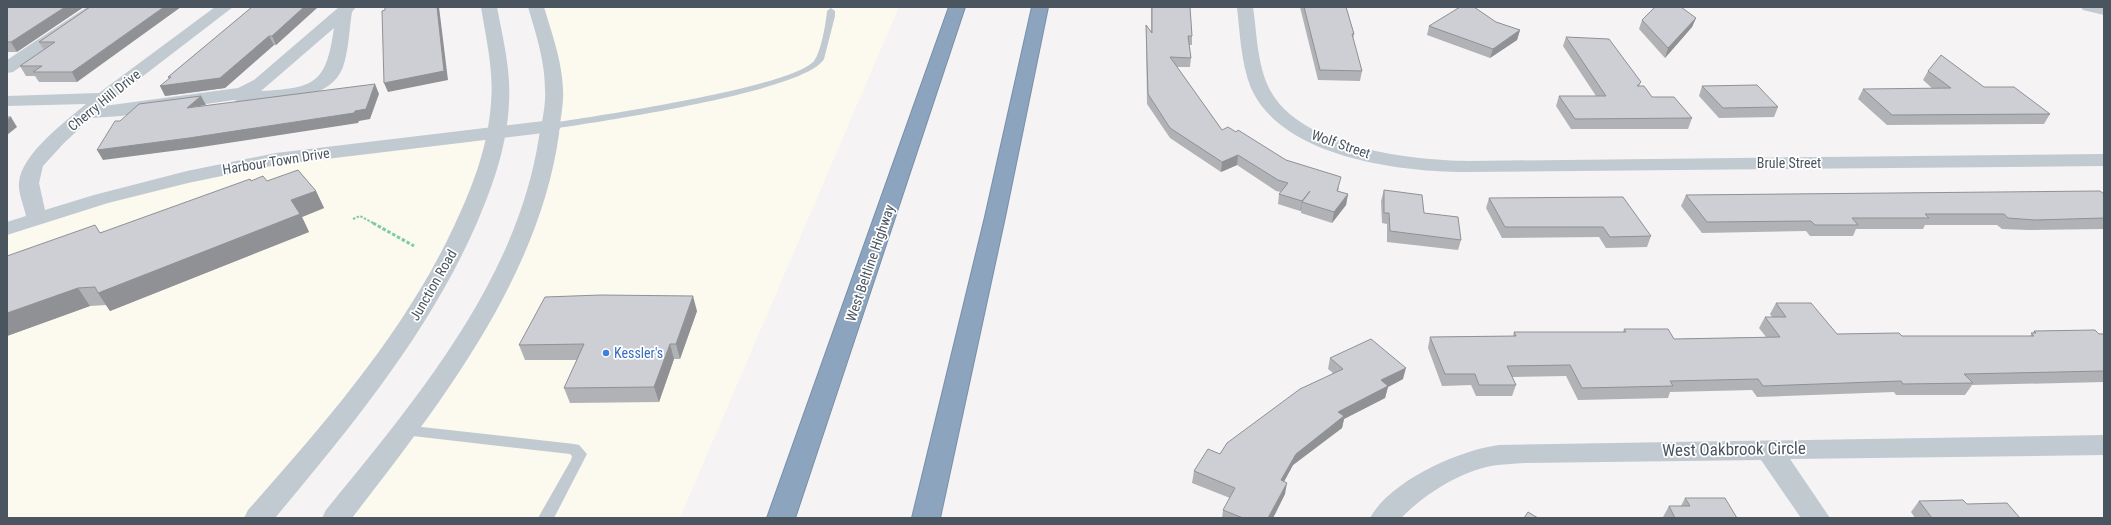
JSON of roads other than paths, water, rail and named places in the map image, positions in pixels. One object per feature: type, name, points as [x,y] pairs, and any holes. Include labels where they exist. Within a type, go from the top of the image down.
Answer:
[{"type":"highway","name":"West Beltline Highway","points":[[781,518],[957,7]]},
{"type":"highway","points":[[926,518],[995,216],[1040,7]]},
{"type":"street","points":[[7,68],[98,7]]},
{"type":"street","name":"Cherry Hill Drive","points":[[37,219],[28,183],[34,165],[57,139],[103,98],[225,7]]},
{"type":"street","name":"Junction Road","points":[[258,518],[329,436],[383,365],[428,298],[451,257],[468,220],[487,173],[497,132],[500,72],[488,7]]},
{"type":"street","points":[[336,518],[404,430],[449,367],[492,296],[520,240],[536,200],[550,142],[554,88],[550,57],[536,7]]},
{"type":"street","name":"Wolf Street","points":[[1245,7],[1258,83],[1266,98],[1281,115],[1302,130],[1331,143],[1360,153],[1421,164],[1474,166]]},
{"type":"street","points":[[2089,7],[2104,10]]},
{"type":"street","points":[[85,113],[121,111],[243,93],[260,84],[346,9]]},
{"type":"street","points":[[217,98],[271,95],[309,90],[326,79],[332,73],[346,9]]},
{"type":"street","points":[[7,101],[103,98]]},
{"type":"street","name":"Harbour Town Drive","points":[[7,230],[101,199],[180,179],[276,159],[552,126]]},
{"type":"street","name":"Brule Street","points":[[1474,166],[2104,160]]},
{"type":"street","name":"West Oakbrook Circle","points":[[1384,518],[1399,501],[1424,483],[1454,468],[1490,456],[1525,453],[2104,445]]},
{"type":"street","points":[[1768,449],[1816,518]]},
{"type":"lane","points":[[552,126],[743,90],[804,72],[818,62],[831,21],[831,11]]},
{"type":"lane","points":[[404,430],[574,449],[580,454],[578,460],[546,518]]},
{"type":"place","name":"Kessler's","points":[[606,353]]}]
